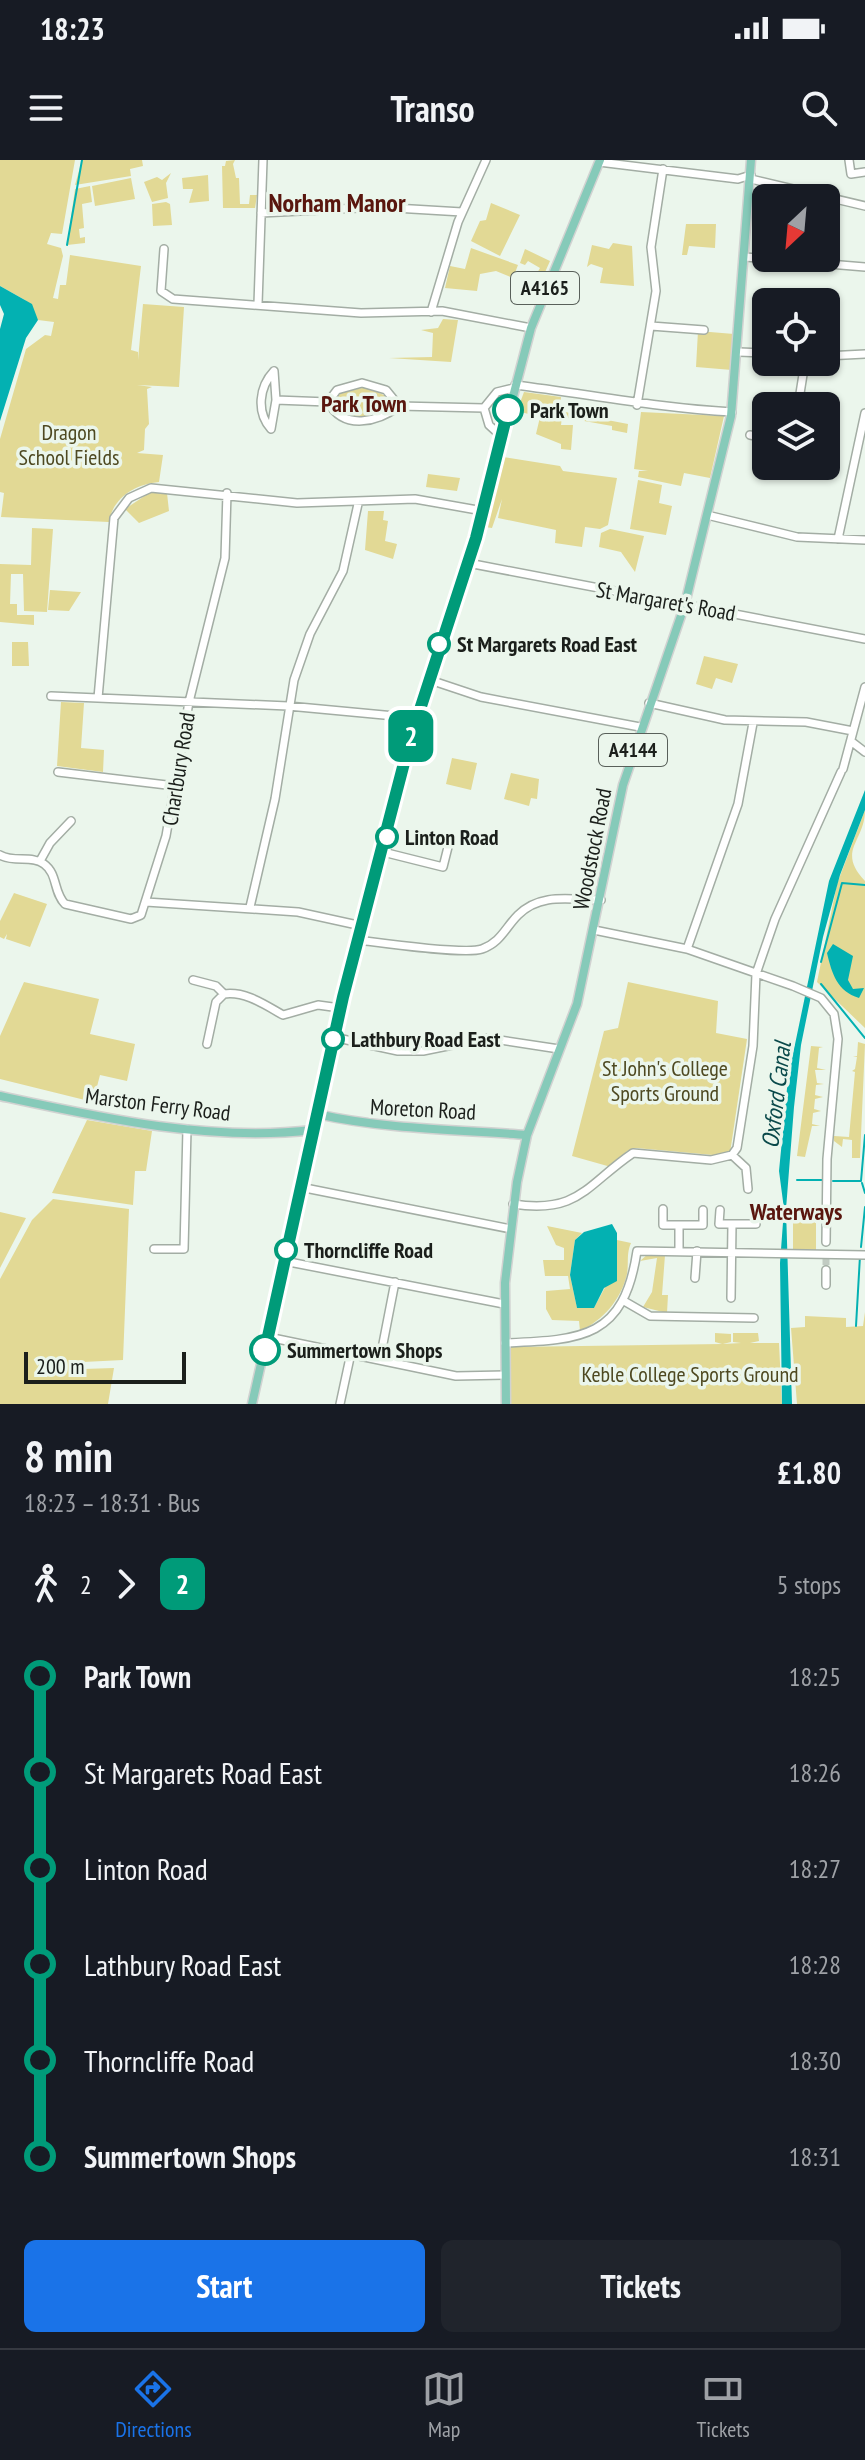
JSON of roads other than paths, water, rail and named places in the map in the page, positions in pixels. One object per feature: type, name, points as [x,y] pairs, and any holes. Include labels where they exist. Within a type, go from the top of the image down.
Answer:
[{"type":"main road","name":"Woodstock Road","points":[[506,1404],[504,1304],[513,1204],[527,1135],[577,1004],[623,785],[640,727],[685,604],[732,412],[739,352],[751,160]]},
{"type":"main road","name":"A4165","points":[[252,1404],[333,1037],[416,718],[468,563],[531,328],[600,161]]},
{"type":"main road","name":"Marston Ferry Road","points":[[0,1096],[187,1129],[257,1132],[313,1130]]},
{"type":"main road","name":"Moreton Road","points":[[317,1114],[363,1125],[417,1125],[527,1135]]},
{"type":"street","points":[[258,304],[263,160]]},
{"type":"street","points":[[431,312],[462,212],[486,160]]},
{"type":"street","points":[[849,160],[851,174],[865,172]]},
{"type":"street","points":[[600,161],[751,178],[865,206]]},
{"type":"street","points":[[637,405],[656,291],[651,247],[663,169]]},
{"type":"street","points":[[261,213],[378,207],[462,212]]},
{"type":"street","points":[[164,249],[161,289],[164,296],[179,300],[361,313],[462,313],[531,328]]},
{"type":"street","points":[[745,257],[865,267]]},
{"type":"street","points":[[651,326],[704,330]]},
{"type":"street","points":[[739,352],[752,352]]},
{"type":"street","points":[[840,355],[865,354]]},
{"type":"street","points":[[274,371],[276,400],[274,427],[271,429],[264,416],[261,399],[274,371]]},
{"type":"street","points":[[328,402],[337,390],[362,383],[386,390],[399,406]]},
{"type":"street","points":[[484,408],[497,392],[514,386],[582,392],[637,405],[732,412]]},
{"type":"street","points":[[276,400],[328,402]]},
{"type":"street","points":[[328,402],[337,414],[361,422],[384,417],[399,406],[484,408]]},
{"type":"street","points":[[484,408],[489,425],[501,436]]},
{"type":"street","points":[[838,539],[863,434],[865,413]]},
{"type":"street","points":[[98,698],[113,523],[122,504],[151,488],[227,493],[297,503],[358,504],[415,499],[483,511]]},
{"type":"street","name":"Charlbury Road","points":[[146,902],[166,836],[189,702],[225,558],[227,493]]},
{"type":"street","points":[[250,907],[275,799],[288,706],[299,659],[343,571],[358,504]]},
{"type":"street","points":[[707,515],[797,537],[865,540]]},
{"type":"street","name":"St Margaret's Road","points":[[468,563],[865,639]]},
{"type":"street","points":[[427,679],[481,697],[640,727]]},
{"type":"street","points":[[513,1204],[542,1209],[556,1205],[595,1187],[633,1153],[711,1160],[732,1155],[737,1148],[753,1046],[756,974],[775,919],[842,771],[851,746],[849,730],[865,687]]},
{"type":"street","points":[[51,696],[288,706],[416,718]]},
{"type":"street","points":[[649,703],[703,717],[753,723],[806,722],[849,730]]},
{"type":"street","points":[[687,949],[738,804],[753,723]]},
{"type":"street","points":[[851,746],[865,753]]},
{"type":"street","points":[[58,772],[175,786]]},
{"type":"street","points":[[40,861],[50,843],[71,821]]},
{"type":"street","points":[[383,852],[443,867],[449,843]]},
{"type":"street","points":[[0,855],[13,861],[40,861],[52,873],[60,899],[72,907],[131,919],[141,915],[146,902],[298,912],[362,926]]},
{"type":"street","points":[[358,940],[469,953],[498,942],[517,915],[533,903],[551,898],[601,900]]},
{"type":"street","points":[[594,930],[687,949],[792,990],[821,998],[838,1021],[826,1242]]},
{"type":"street","points":[[193,980],[216,986],[224,994]]},
{"type":"street","points":[[207,1044],[216,1002],[224,994],[235,992],[254,998],[283,1015],[318,1005],[340,1008]]},
{"type":"street","points":[[333,1037],[398,1051],[423,1051],[487,1038],[559,1049]]},
{"type":"street","points":[[154,1249],[184,1249],[187,1129]]},
{"type":"street","points":[[732,1155],[746,1168],[748,1189]]},
{"type":"street","points":[[300,1187],[511,1229]]},
{"type":"street","points":[[663,1209],[663,1225],[703,1225],[703,1210]]},
{"type":"street","points":[[720,1210],[719,1224],[756,1224],[756,1209]]},
{"type":"street","points":[[731,1298],[732,1224]]},
{"type":"street","points":[[679,1225],[679,1251]]},
{"type":"street","points":[[505,1343],[578,1337],[612,1317],[624,1301],[637,1251],[865,1255]]},
{"type":"street","points":[[695,1278],[697,1251]]},
{"type":"street","points":[[284,1261],[504,1304]]},
{"type":"street","points":[[826,1270],[826,1285]]},
{"type":"street","points":[[380,1359],[395,1282]]},
{"type":"street","points":[[624,1301],[650,1316],[729,1314],[754,1318]]},
{"type":"street","points":[[268,1337],[456,1376],[505,1375]]},
{"type":"street","points":[[340,1404],[351,1353]]},
{"type":"water","points":[[0,286],[32,304],[38,320],[26,338],[0,421],[0,329],[4,314],[0,305]]},
{"type":"water","points":[[865,790],[865,810],[840,875],[823,937],[801,1045],[786,1209],[792,1404],[782,1404],[780,1263],[784,1209],[779,1171],[788,1078],[829,881]]},
{"type":"water","points":[[833,944],[853,956],[848,980],[853,989],[864,988],[859,998],[845,991],[834,975],[827,953]]},
{"type":"water","points":[[612,1224],[617,1233],[617,1281],[604,1288],[594,1308],[577,1308],[570,1275],[575,1240],[584,1232]]},
{"type":"waterway","points":[[67,245],[82,160]]},
{"type":"waterway","points":[[821,962],[842,883],[865,885]]},
{"type":"waterway","points":[[821,984],[865,1038]]},
{"type":"waterway","points":[[833,1181],[861,1181],[865,1135]]},
{"type":"waterway","points":[[797,1180],[823,1180]]},
{"type":"waterway","points":[[862,1183],[865,1193]]},
{"type":"waterway","points":[[861,1247],[865,1207]]},
{"type":"waterway","points":[[856,1326],[860,1256]]},
{"type":"tunnel","points":[[826,1258],[826,1270]]},
{"type":"place","name":"Park Town","points":[[508,410]]},
{"type":"place","name":"St Margarets Road East","points":[[439,644]]},
{"type":"place","name":"Linton Road","points":[[387,837]]},
{"type":"place","name":"Lathbury Road East","points":[[333,1039]]},
{"type":"place","name":"Thorncliffe Road","points":[[286,1250]]},
{"type":"place","name":"Summertown Shops","points":[[265,1350]]},
{"type":"district","name":"Norham Manor","points":[[337,202]]},
{"type":"district","name":"Park Town","points":[[364,403]]},
{"type":"district","name":"Waterways","points":[[796,1211]]},
{"type":"park label","name":"Dragon School Fields","points":[[69,444]]},
{"type":"park label","name":"St John's College Sports Ground","points":[[665,1080]]},
{"type":"park label","name":"Keble College Sports Ground","points":[[690,1374]]},
{"type":"water label","name":"Oxford Canal","points":[[776,1095]]}]
